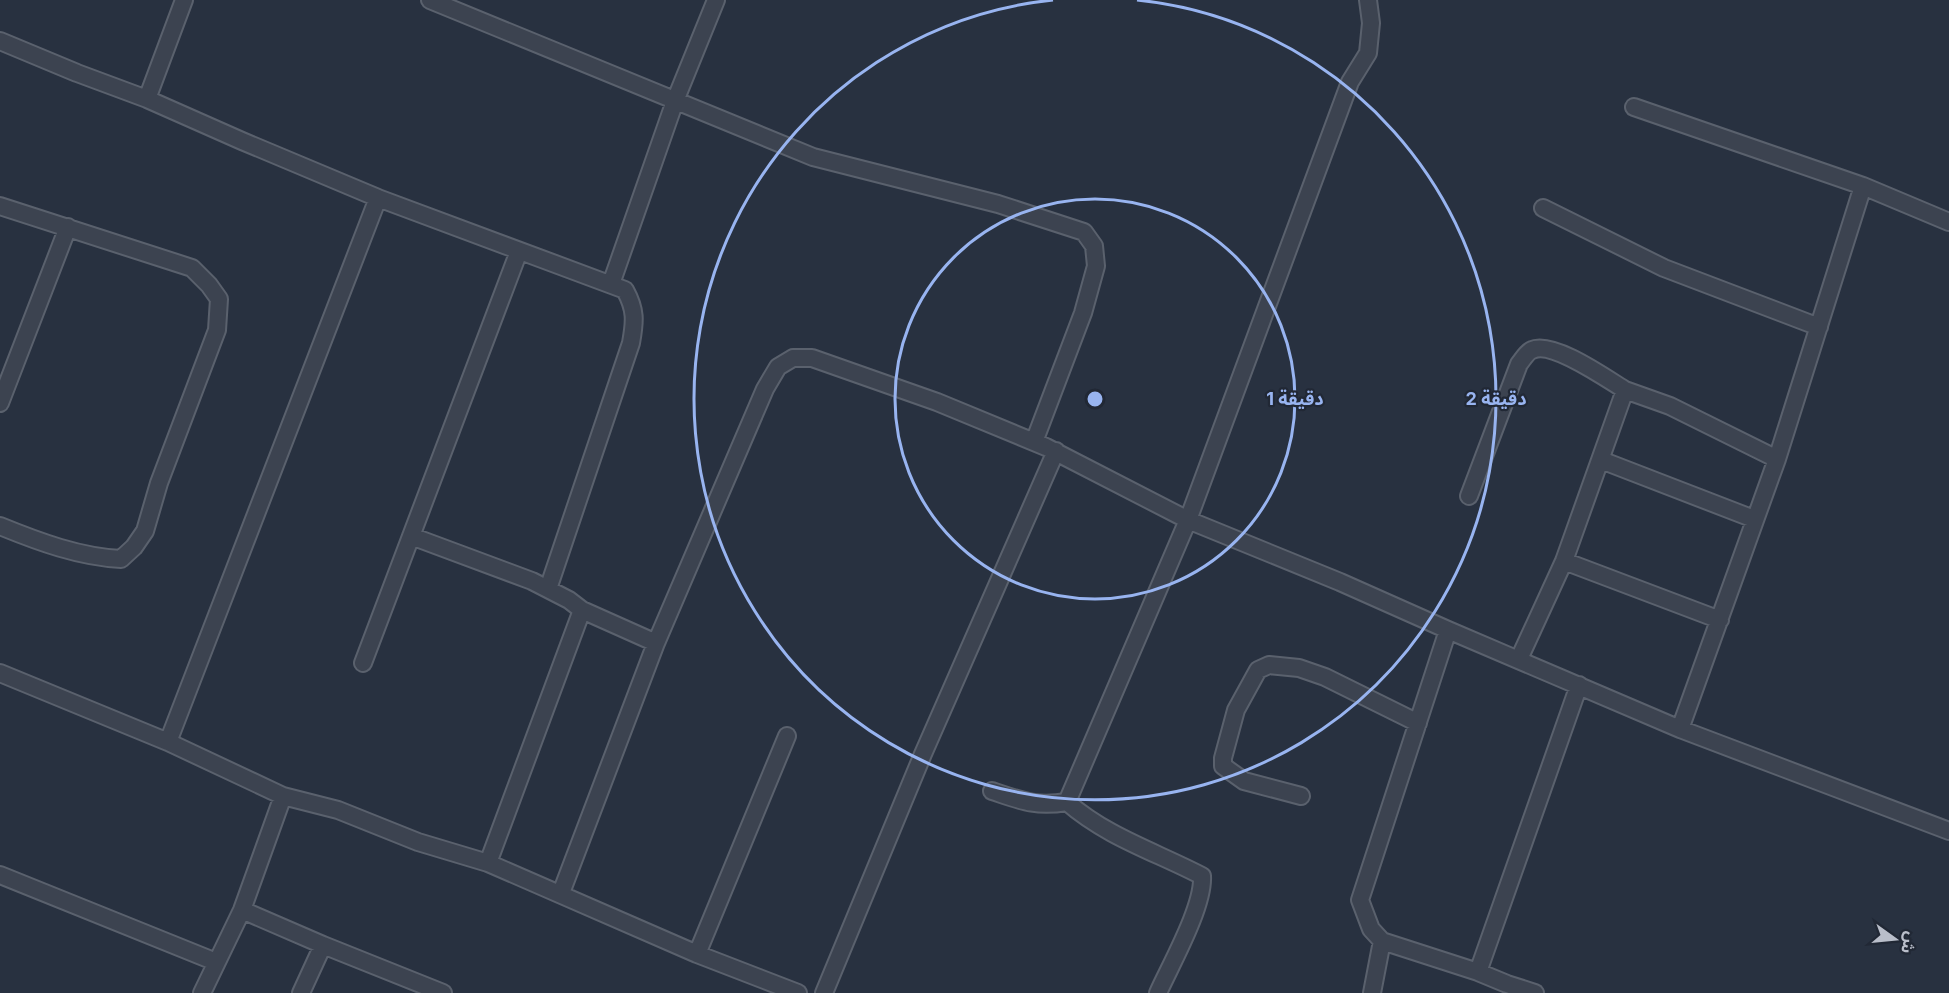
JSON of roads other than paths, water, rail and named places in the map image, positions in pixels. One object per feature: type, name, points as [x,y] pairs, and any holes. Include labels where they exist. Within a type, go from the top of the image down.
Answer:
[{"type":"street","points":[[147,99],[184,0]]},
{"type":"street","points":[[430,0],[813,157],[998,204],[1084,232],[1094,246],[1096,266],[1083,313],[1034,442]]},
{"type":"street","points":[[611,284],[675,101],[716,0]]},
{"type":"street","points":[[1067,802],[1188,520],[1350,82],[1368,53],[1371,23],[1368,0]]},
{"type":"street","points":[[0,41],[147,99],[378,198],[626,290],[633,305],[634,322],[631,343],[548,589]]},
{"type":"street","points":[[1634,107],[1863,186],[1949,222]]},
{"type":"street","points":[[1680,729],[1777,459],[1863,186]]},
{"type":"street","points":[[168,742],[378,198]]},
{"type":"street","points":[[0,206],[192,268],[219,299],[217,330],[159,483],[145,531],[134,547],[122,559],[105,558],[62,548],[0,526]]},
{"type":"street","points":[[1543,208],[1664,268],[1819,327]]},
{"type":"street","points":[[0,403],[68,227]]},
{"type":"street","points":[[363,663],[519,251]]},
{"type":"street","points":[[1469,496],[1520,364],[1530,350],[1541,347],[1573,358],[1625,390],[1670,406],[1777,459]]},
{"type":"street","points":[[561,893],[656,643],[765,389],[778,367],[793,358],[812,358],[837,365],[937,402],[1056,451],[1188,520],[1340,582],[1680,729],[1949,831]]},
{"type":"street","points":[[1519,659],[1564,561],[1625,390]]},
{"type":"street","points":[[824,993],[923,754],[1056,451]]},
{"type":"street","points":[[1601,460],[1754,519]]},
{"type":"street","points":[[411,537],[532,581],[582,610],[656,643]]},
{"type":"street","points":[[1564,561],[1720,620]]},
{"type":"street","points":[[488,863],[582,610]]},
{"type":"street","points":[[1448,630],[1360,900],[1371,929],[1382,941],[1478,972],[1505,989],[1535,993]]},
{"type":"street","points":[[1300,796],[1244,781],[1223,766],[1223,758],[1236,710],[1258,670],[1269,665],[1299,668],[1324,677],[1418,723]]},
{"type":"street","points":[[0,673],[168,742],[283,796],[338,810],[418,842],[488,863],[698,954],[798,993]]},
{"type":"street","points":[[1478,972],[1579,685]]},
{"type":"street","points":[[698,954],[786,736]]},
{"type":"street","points":[[992,791],[1032,804],[1067,802],[1125,842],[1202,876],[1200,893],[1192,916],[1158,993]]},
{"type":"street","points":[[202,993],[242,910],[283,796]]},
{"type":"street","points":[[0,875],[216,962]]},
{"type":"street","points":[[242,910],[443,993]]},
{"type":"street","points":[[1372,993],[1382,941]]},
{"type":"street","points":[[301,993],[323,945]]}]
